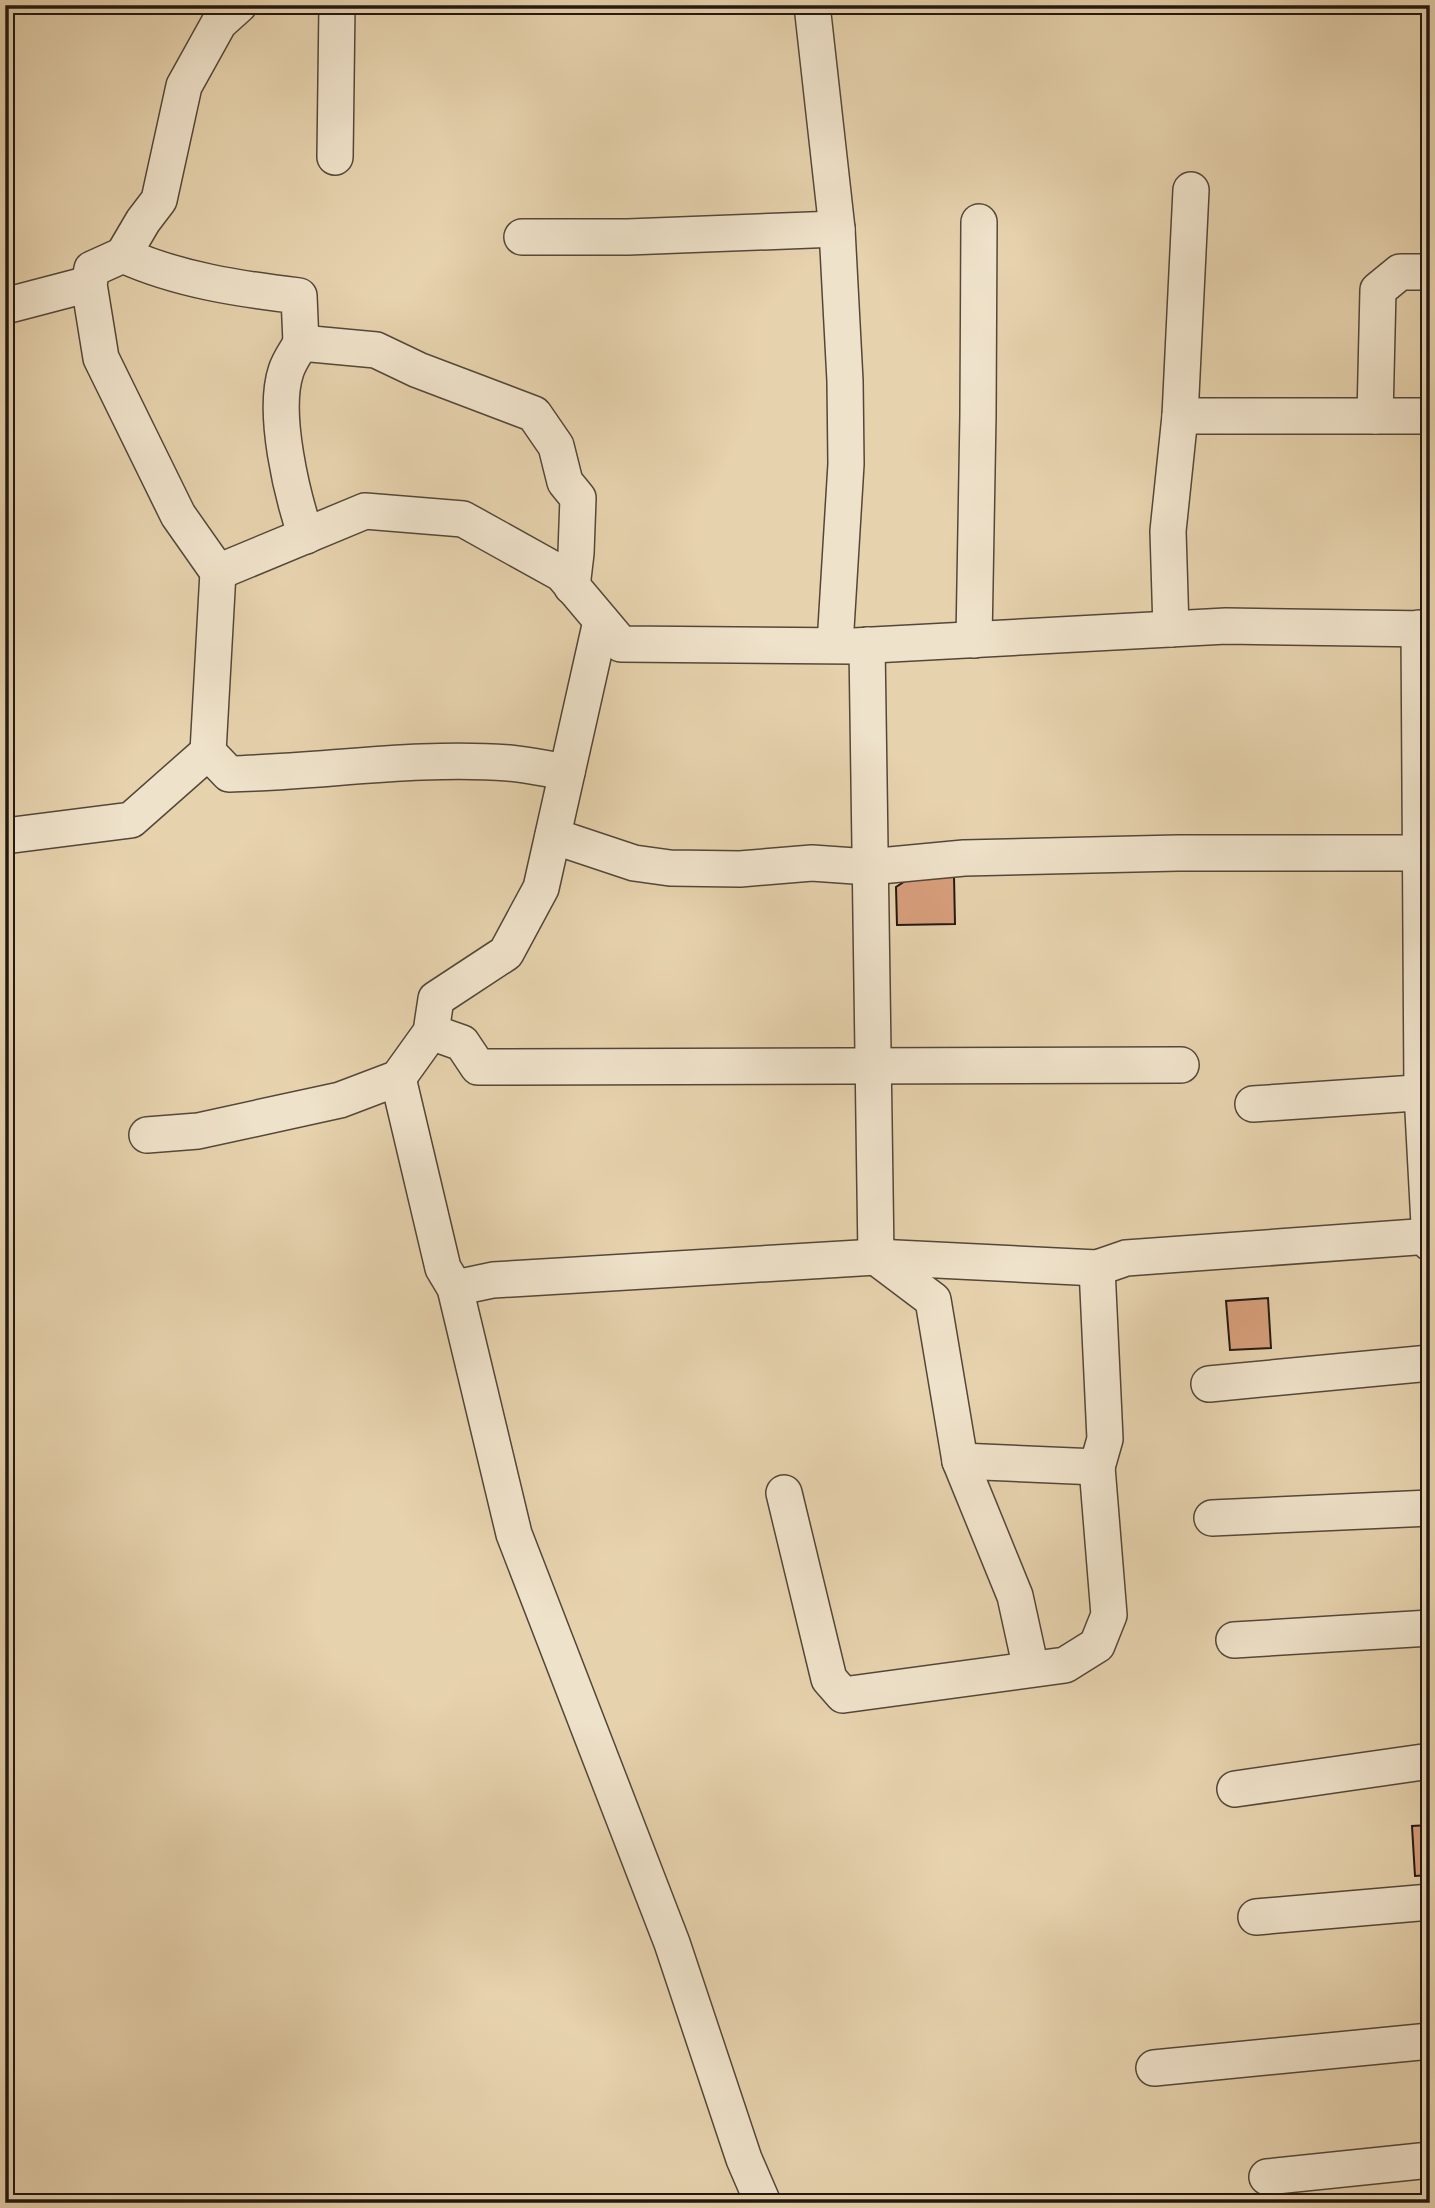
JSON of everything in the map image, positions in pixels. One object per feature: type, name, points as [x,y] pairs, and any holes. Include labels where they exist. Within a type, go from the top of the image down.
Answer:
[{"type":"street","points":[[5,836],[131,820],[208,752],[218,572],[178,515],[101,358],[89,284],[92,270],[123,255],[159,200],[184,86],[219,23],[239,5]]},
{"type":"street","points":[[335,157],[337,5]]},
{"type":"street","points":[[813,5],[838,229],[851,645],[869,867],[876,1257]]},
{"type":"street","points":[[1171,629],[1168,531],[1180,416],[1191,190]]},
{"type":"street","points":[[974,640],[979,222]]},
{"type":"street","points":[[522,237],[628,237],[838,229]]},
{"type":"street","points":[[123,255],[151,268],[250,290],[299,296],[302,343],[285,372],[281,415],[284,449],[306,536]]},
{"type":"street","points":[[1374,416],[1378,290],[1400,272],[1430,272]]},
{"type":"street","points":[[5,306],[89,284]]},
{"type":"street","points":[[302,343],[376,350],[418,370],[534,414],[556,446],[565,482],[578,498],[572,587]]},
{"type":"street","points":[[1180,416],[1430,416]]},
{"type":"street","points":[[218,572],[365,511],[463,519],[562,574],[621,644],[851,645],[1226,626],[1424,629],[1420,853],[1430,1243]]},
{"type":"street","points":[[148,1135],[198,1130],[340,1100],[398,1078],[430,1032],[436,999],[506,953],[541,888],[601,621]]},
{"type":"street","points":[[208,752],[229,774],[290,773],[421,762],[509,763],[567,772]]},
{"type":"street","points":[[553,836],[634,863],[670,868],[740,869],[813,863],[869,867],[964,858],[1178,853],[1420,853]]},
{"type":"street","points":[[430,1032],[462,1043],[478,1067],[1181,1065]]},
{"type":"street","points":[[398,1078],[443,1268],[455,1288],[514,1534],[671,1943],[744,2159],[763,2203]]},
{"type":"street","points":[[1253,1104],[1426,1093]]},
{"type":"street","points":[[455,1288],[493,1280],[876,1257],[1097,1268],[1126,1258],[1429,1236]]},
{"type":"street","points":[[876,1257],[933,1300],[960,1461],[1015,1596],[1031,1669]]},
{"type":"street","points":[[784,1493],[829,1679],[843,1695],[1065,1665],[1097,1645],[1109,1615],[1097,1467],[1105,1438],[1097,1268]]},
{"type":"street","points":[[1209,1384],[1430,1363]]},
{"type":"street","points":[[960,1461],[1097,1467]]},
{"type":"street","points":[[1212,1518],[1430,1508]]},
{"type":"street","points":[[1234,1640],[1430,1628]]},
{"type":"street","points":[[1235,1788],[1430,1761]]},
{"type":"street","points":[[1256,1917],[1430,1902]]},
{"type":"street","points":[[1154,2068],[1430,2041]]},
{"type":"street","points":[[1267,2177],[1430,2160]]},
{"type":"building","points":[[954,876],[955,924],[897,925],[896,887],[910,878]]},
{"type":"building","points":[[1268,1298],[1271,1348],[1230,1350],[1226,1301]]},
{"type":"building","points":[[1430,1825],[1430,1875],[1415,1876],[1412,1826]]}]
